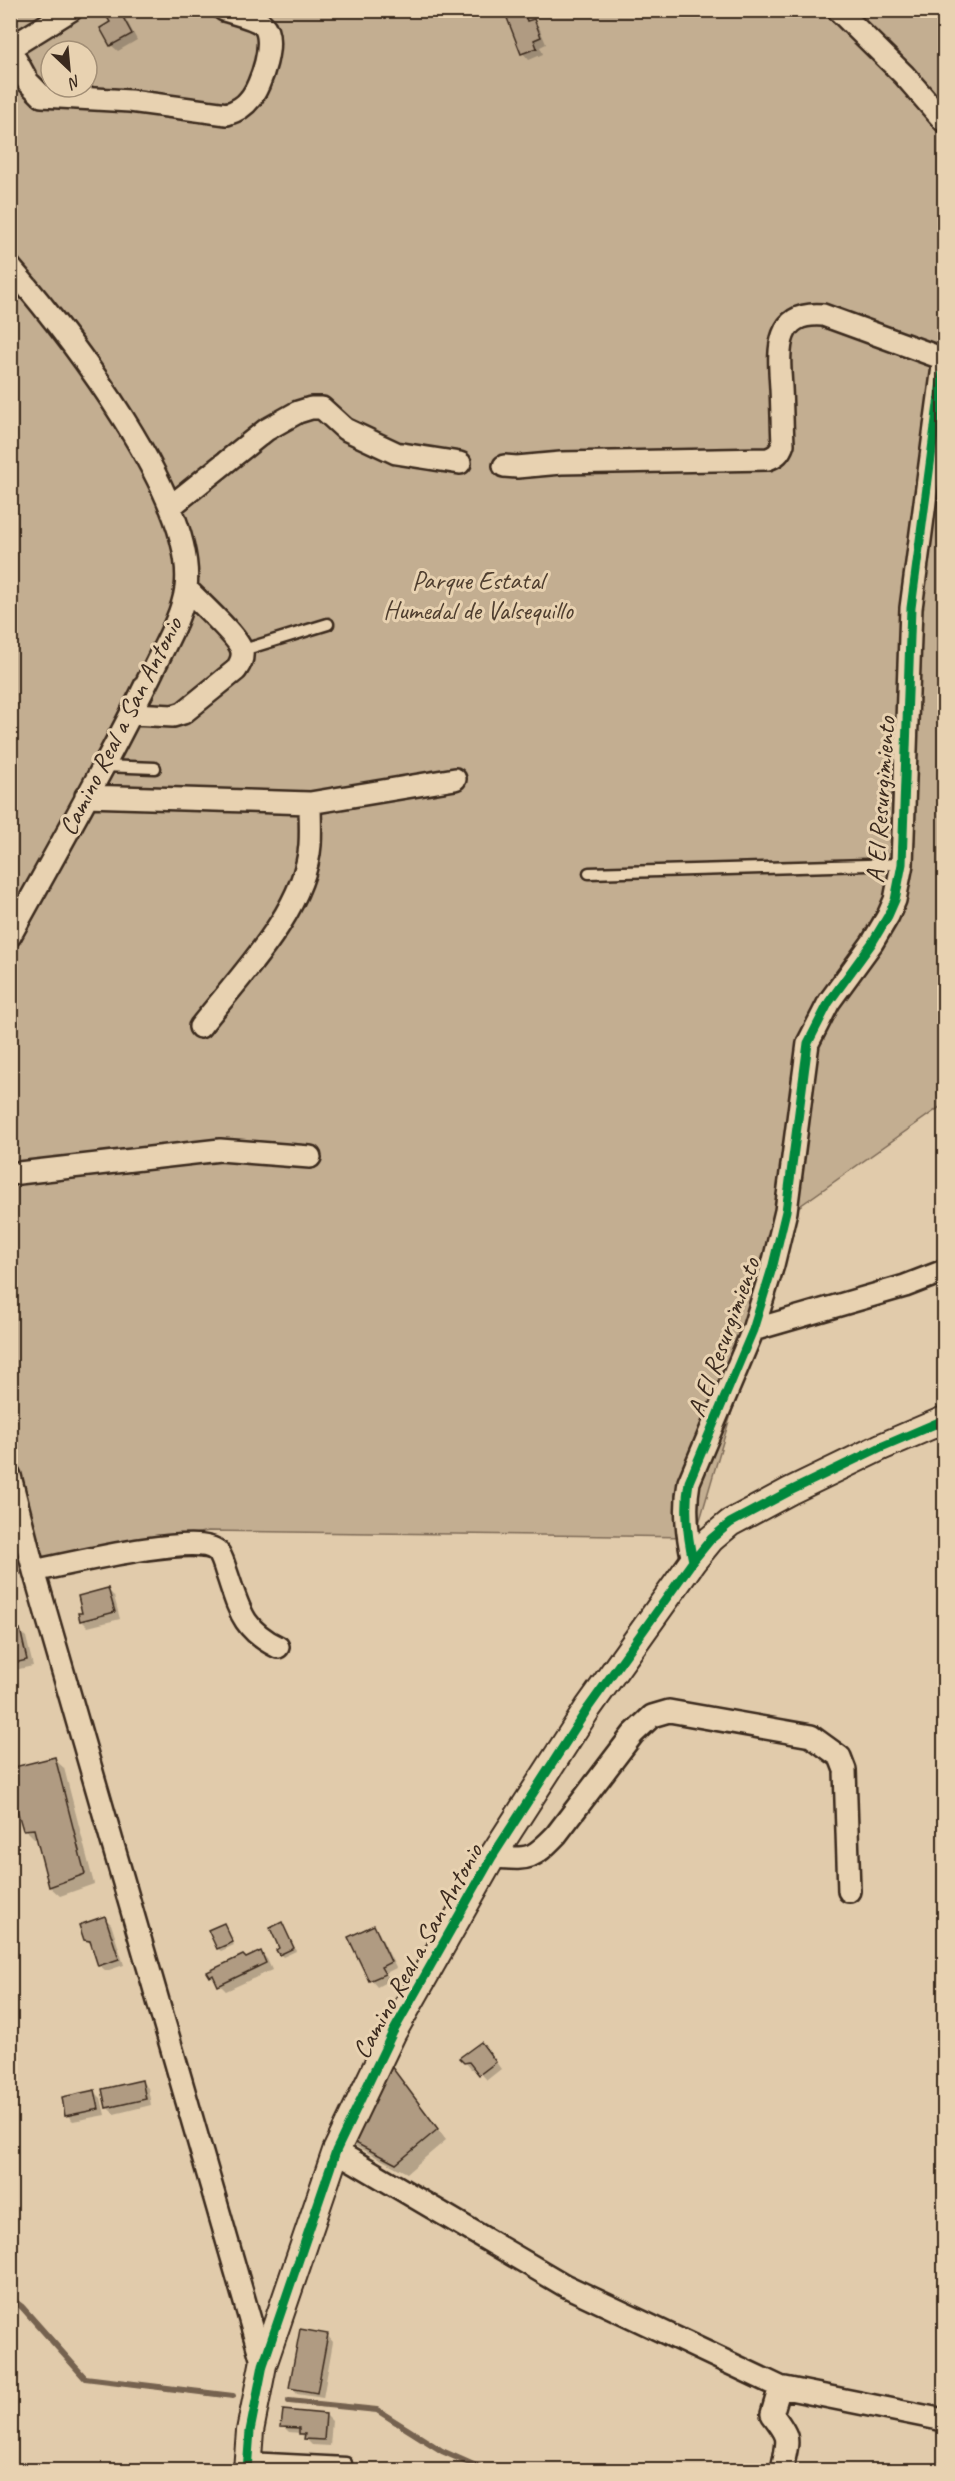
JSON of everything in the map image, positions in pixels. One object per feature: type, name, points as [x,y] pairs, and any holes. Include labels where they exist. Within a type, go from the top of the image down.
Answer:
[{"type":"street","points":[[71,10],[10,48],[28,82],[42,96],[130,102],[227,114],[237,111],[252,98],[259,86],[269,47],[268,33],[262,24],[224,10]]},
{"type":"street","points":[[838,10],[904,75],[945,121]]},
{"type":"street","name":"Camino Real a San Antonio","points":[[10,267],[96,378],[123,417],[153,470],[170,507],[182,544],[186,567],[186,588],[178,616],[132,714],[10,936]]},
{"type":"street","points":[[504,466],[517,468],[561,464],[768,459],[780,453],[783,444],[779,346],[788,327],[805,315],[823,315],[945,359]]},
{"type":"street","name":"A El Resurgimiento","points":[[693,1561],[687,1533],[686,1499],[689,1482],[753,1330],[773,1265],[786,1210],[808,1043],[829,1002],[872,943],[895,900],[902,864],[911,608],[945,359]]},
{"type":"street","points":[[170,507],[280,420],[311,408],[322,408],[345,429],[396,453],[460,463]]},
{"type":"street","points":[[132,714],[173,716],[183,713],[236,670],[242,660],[243,650],[234,637],[186,588]]},
{"type":"street","points":[[86,796],[310,803],[455,779]]},
{"type":"street","points":[[200,1027],[283,922],[294,901],[310,846],[310,803]]},
{"type":"street","points":[[10,1174],[220,1150],[310,1157]]},
{"type":"street","points":[[753,1330],[905,1286],[945,1271]]},
{"type":"street","name":"Camino Real a San Antonio","points":[[248,2464],[250,2431],[263,2365],[336,2151],[393,2032],[492,1857],[588,1708],[693,1561],[711,1539],[730,1523],[810,1481],[945,1420]]},
{"type":"street","name":"Camino Real a San Antonio","points":[[10,1476],[34,1571],[263,2365]]},
{"type":"street","points":[[34,1571],[179,1544],[209,1546],[220,1553],[246,1623],[261,1638],[278,1647]]},
{"type":"street","points":[[492,1857],[526,1859],[542,1850],[633,1734],[652,1716],[669,1711],[811,1736],[840,1757],[845,1770],[849,1891]]},
{"type":"street","points":[[336,2151],[564,2285],[780,2387],[945,2420]]},
{"type":"street","points":[[780,2387],[772,2414],[787,2433],[788,2442],[782,2470]]},
{"type":"lane","points":[[243,650],[328,624]]},
{"type":"lane","points":[[103,766],[155,768]]},
{"type":"lane","points":[[588,873],[902,864]]},
{"type":"lane","points":[[248,2464],[346,2463]]},
{"type":"green space","name":"Parque Estatal Humedal de Valsequillo","points":[[10,11],[944,11],[944,1104],[790,1213],[695,1537],[208,1531],[11,1576]]},
{"type":"building","points":[[103,10],[119,10],[132,34],[110,46],[100,28],[110,22]]},
{"type":"building","points":[[523,11],[527,21],[534,19],[541,37],[534,40],[537,48],[521,54],[507,18]]},
{"type":"building","points":[[108,1588],[115,1612],[80,1621],[78,1613],[82,1613],[78,1596]]},
{"type":"building","points":[[20,1629],[27,1660],[10,1664],[10,1632]]},
{"type":"building","points":[[55,1757],[85,1874],[49,1887],[34,1829],[23,1830],[10,1787],[10,1768]]},
{"type":"building","points":[[105,1916],[119,1959],[98,1966],[90,1941],[84,1940],[79,1925]]},
{"type":"building","points":[[282,1922],[294,1948],[279,1955],[276,1950],[279,1948],[270,1928]]},
{"type":"building","points":[[224,1923],[233,1942],[217,1949],[208,1930]]},
{"type":"building","points":[[374,1925],[391,1962],[381,1967],[385,1974],[369,1981],[348,1937]]},
{"type":"building","points":[[261,1951],[266,1963],[218,1986],[213,1975],[210,1977],[207,1972],[243,1955],[246,1958]]},
{"type":"building","points":[[481,2042],[496,2062],[479,2075],[469,2062],[464,2063],[459,2058]]},
{"type":"building","points":[[385,2058],[438,2129],[396,2164],[344,2137]]},
{"type":"building","points":[[142,2080],[146,2099],[106,2108],[102,2089]]},
{"type":"building","points":[[95,2090],[99,2109],[65,2116],[62,2097]]},
{"type":"building","points":[[300,2329],[328,2334],[317,2393],[289,2388]]},
{"type":"building","points":[[283,2410],[326,2414],[324,2440],[304,2439],[305,2434],[299,2434],[299,2428],[281,2427]]},
{"type":"waterway","points":[[10,2298],[22,2307],[85,2378],[233,2396]]},
{"type":"waterway","points":[[289,2401],[377,2410],[442,2451],[485,2470]]},
{"type":"cycle path","points":[[693,1561],[687,1522],[689,1482],[753,1330],[773,1265],[786,1211],[808,1043],[829,1002],[872,943],[895,900],[902,864],[911,608],[944,359]]},
{"type":"cycle path","points":[[247,2470],[250,2431],[263,2365],[336,2151],[393,2032],[492,1857],[588,1708],[693,1561],[711,1539],[730,1523],[881,1447],[944,1420]]}]
